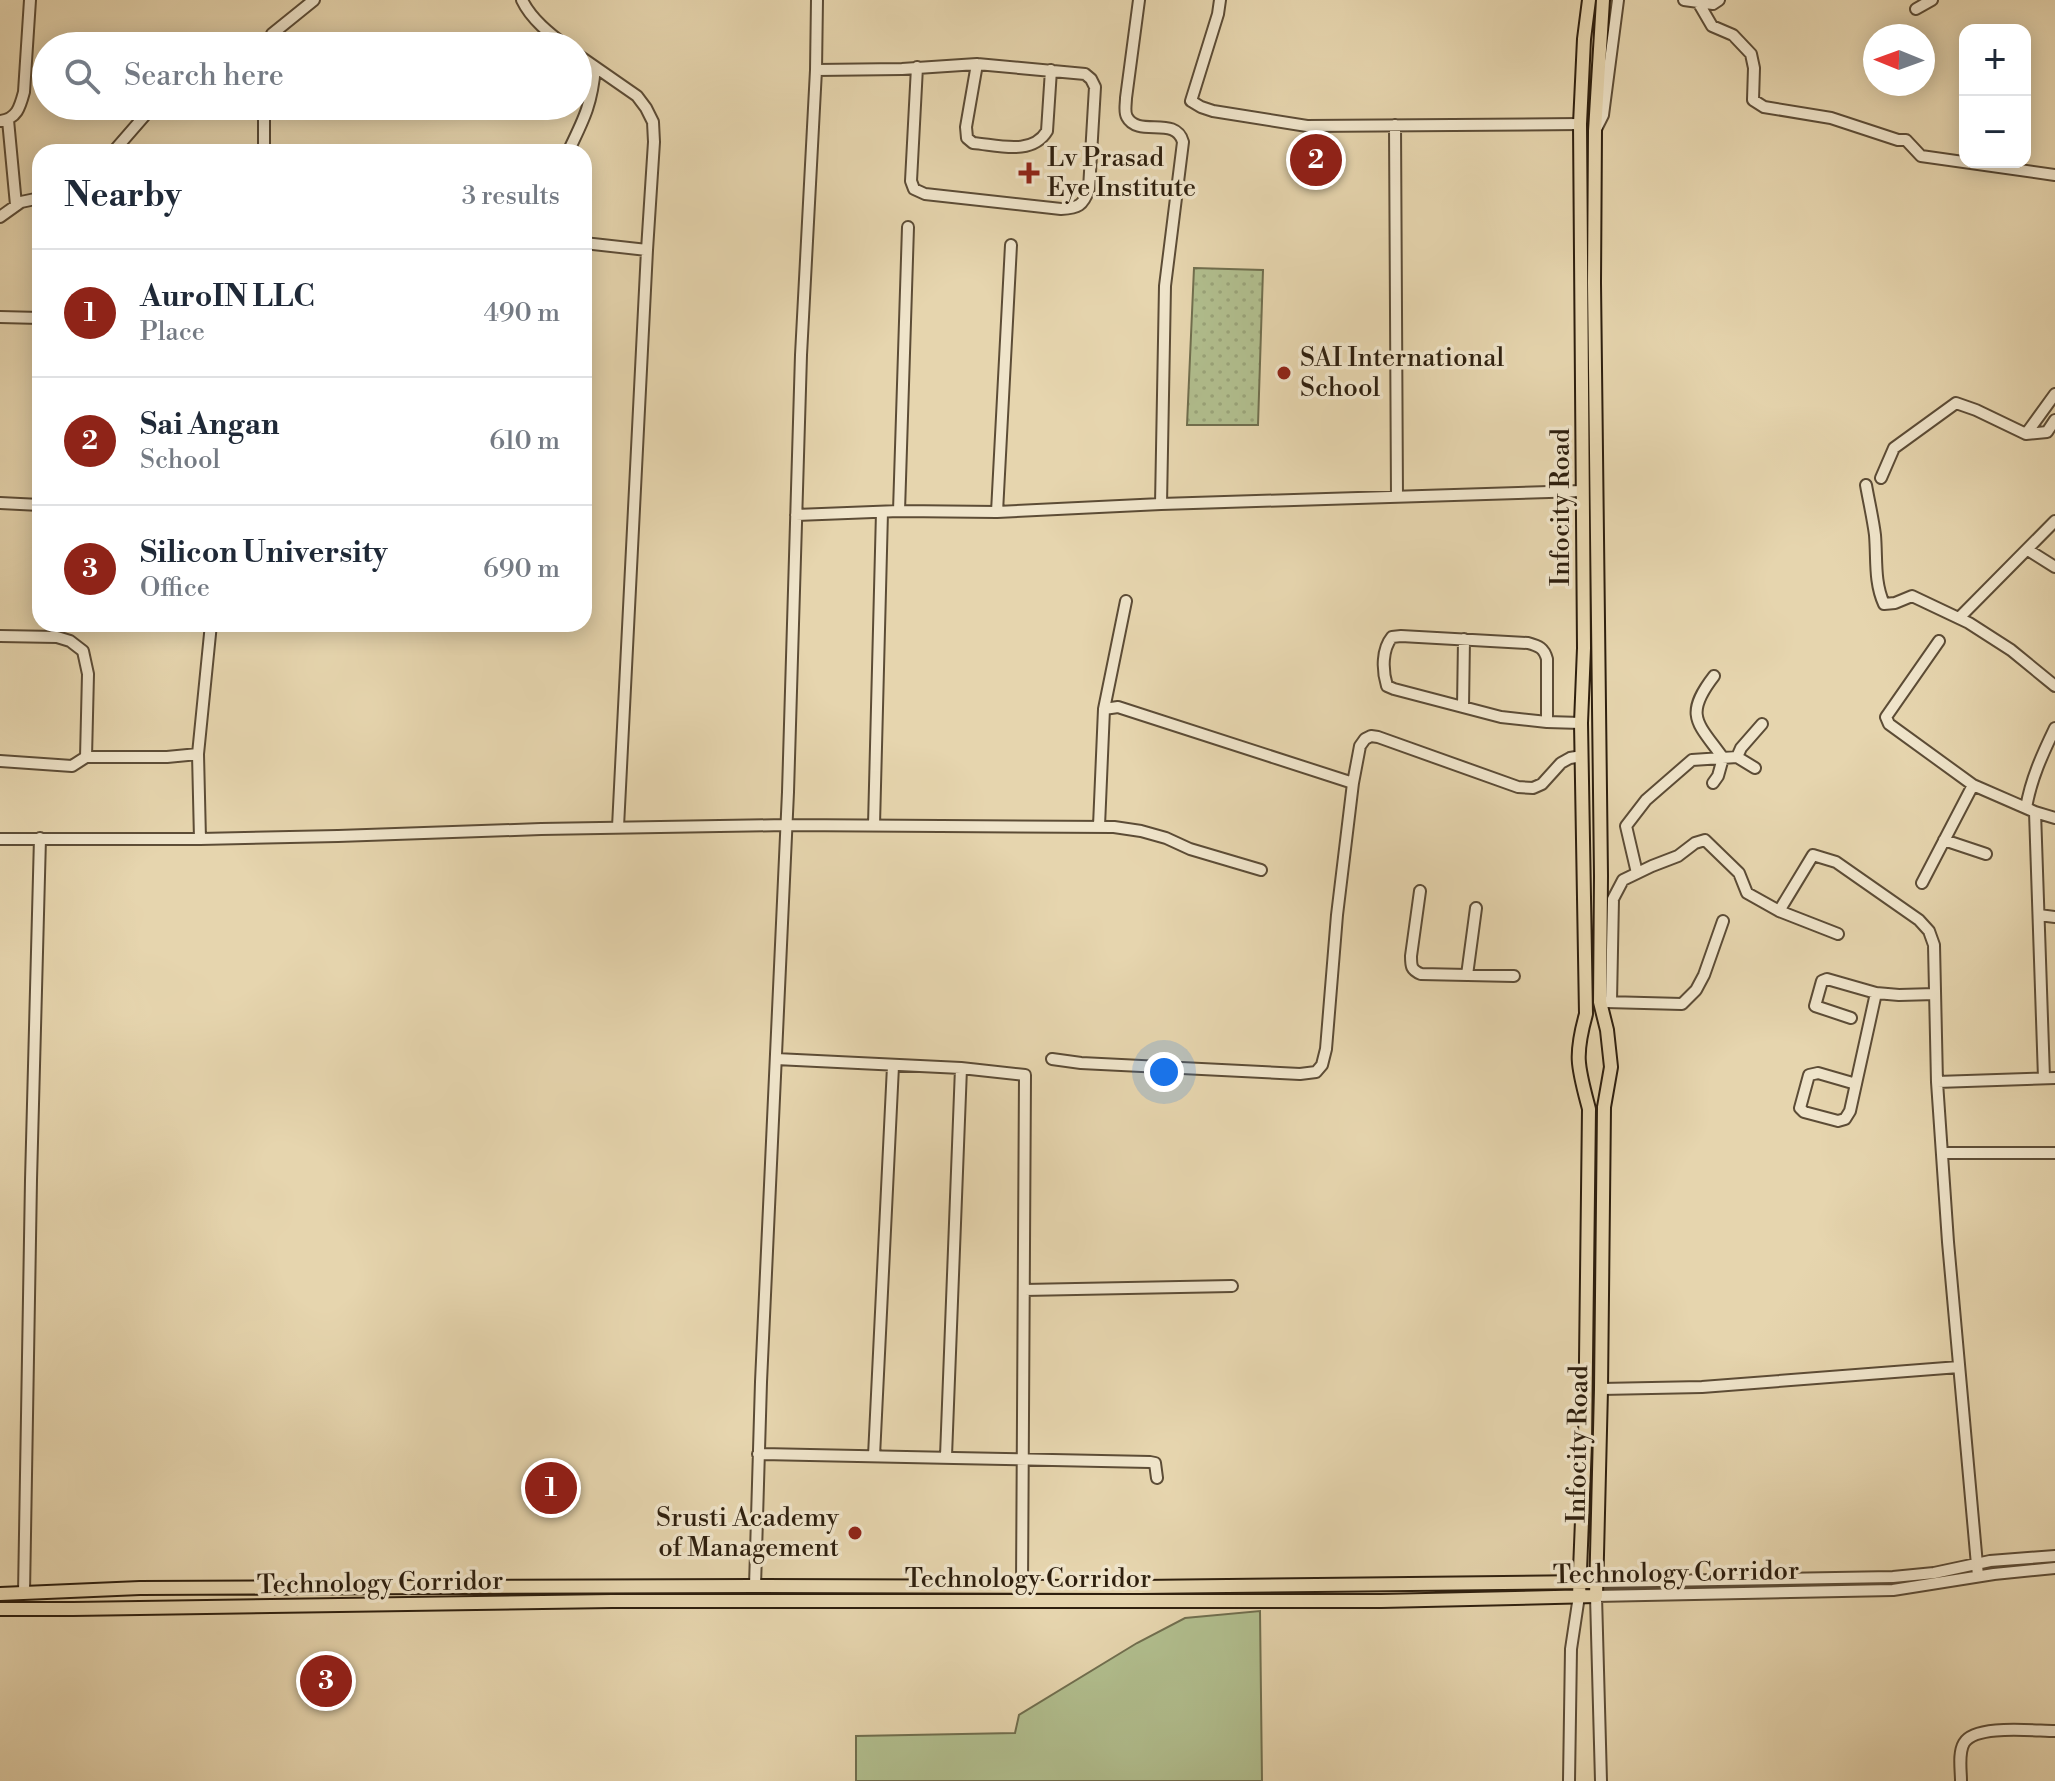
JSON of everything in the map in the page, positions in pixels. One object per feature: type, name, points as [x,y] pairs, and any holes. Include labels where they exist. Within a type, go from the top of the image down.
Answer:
[{"type":"main road","name":"Infocity Road","points":[[1579,1596],[1585,1444],[1589,1109],[1577,1055],[1586,1014],[1581,723],[1584,648],[1580,124],[1589,0]]},
{"type":"main road","name":"Infocity Road","points":[[1596,1596],[1604,1107],[1611,1067],[1604,1006],[1601,861],[1594,233],[1595,131],[1603,0]]},
{"type":"main road","points":[[1581,233],[1594,233]]},
{"type":"main road","points":[[1583,579],[1598,578]]},
{"type":"main road","points":[[1586,1014],[1604,1006]]},
{"type":"main road","points":[[1589,1109],[1596,1111],[1604,1107]]},
{"type":"main road","points":[[0,1594],[140,1588],[1153,1587],[1597,1582]]},
{"type":"main road","points":[[969,1587],[970,1601]]},
{"type":"main road","name":"Technology Corridor","points":[[0,1609],[626,1600],[1381,1601],[1596,1596]]},
{"type":"street","points":[[16,205],[4,120],[15,115],[24,92],[30,0]]},
{"type":"street","points":[[274,32],[314,0]]},
{"type":"street","points":[[522,0],[548,32]]},
{"type":"street","points":[[755,1586],[817,0]]},
{"type":"street","points":[[1139,0],[1125,113],[1135,125],[1176,130],[1183,142],[1165,286],[1161,504]]},
{"type":"street","points":[[1220,0],[1191,101],[1201,107],[1307,126],[1580,124]]},
{"type":"street","points":[[1595,131],[1603,115],[1618,0]]},
{"type":"street","points":[[1684,0],[1713,4],[1719,0]]},
{"type":"street","points":[[1916,9],[1932,0]]},
{"type":"street","points":[[1698,2],[1712,26],[1733,35],[1751,54],[1753,100],[1764,107],[1831,118],[1906,140],[1921,156],[2055,175]]},
{"type":"street","points":[[816,70],[977,64],[1085,74],[1095,87],[1089,189],[1085,200],[1075,208],[1061,209],[925,194],[914,189],[911,181],[917,67]]},
{"type":"street","points":[[977,64],[966,127],[967,138],[973,143],[1025,147],[1042,139],[1047,131],[1051,70]]},
{"type":"street","points":[[592,65],[637,96],[653,122],[654,142],[618,827]]},
{"type":"street","points":[[592,94],[595,67]]},
{"type":"street","points":[[120,144],[141,120]]},
{"type":"street","points":[[264,120],[264,144]]},
{"type":"street","points":[[572,144],[583,120]]},
{"type":"street","points":[[1395,125],[1397,497]]},
{"type":"street","points":[[0,217],[16,205],[32,200]]},
{"type":"street","points":[[899,511],[908,227]]},
{"type":"street","points":[[592,244],[647,250]]},
{"type":"street","points":[[997,512],[1011,245]]},
{"type":"street","points":[[0,317],[32,318]]},
{"type":"street","points":[[2026,434],[2055,394]]},
{"type":"street","points":[[1881,478],[1894,448],[1956,403],[2026,434],[2047,432],[2055,420]]},
{"type":"street","points":[[1866,485],[1875,535],[1875,566],[1884,604],[1912,596],[1959,618],[2011,650],[2055,686]]},
{"type":"street","points":[[796,515],[899,511],[997,512],[1583,491]]},
{"type":"street","points":[[0,503],[32,505]]},
{"type":"street","points":[[874,825],[882,512]]},
{"type":"street","points":[[1959,618],[2055,521]]},
{"type":"street","points":[[2028,550],[2055,567]]},
{"type":"street","points":[[1099,826],[1104,709],[1126,601]]},
{"type":"street","points":[[200,839],[198,754],[210,632]]},
{"type":"street","points":[[0,636],[57,637],[70,641],[83,651],[88,674],[86,757]]},
{"type":"street","points":[[1547,722],[1547,659],[1539,646],[1464,639],[1392,637],[1385,647],[1387,686],[1394,689],[1501,717],[1547,722],[1581,723]]},
{"type":"street","points":[[1463,707],[1464,639]]},
{"type":"street","points":[[1939,641],[1886,717],[1889,724],[1973,785],[2055,818]]},
{"type":"street","points":[[1714,676],[1698,702],[1696,718],[1723,758]]},
{"type":"street","points":[[1104,709],[1118,707],[1353,783]]},
{"type":"street","points":[[1737,757],[1762,724]]},
{"type":"street","points":[[1937,1082],[2049,1078],[2031,810],[2034,777],[2052,744],[2055,728]]},
{"type":"street","points":[[1052,1059],[1128,1066],[1300,1074],[1316,1072],[1322,1065],[1326,1049],[1337,915],[1353,783],[1360,746],[1365,739],[1371,736],[1518,787],[1533,788],[1542,784],[1561,763],[1582,756]]},
{"type":"street","points":[[0,761],[72,766],[86,757],[198,754]]},
{"type":"street","points":[[1637,873],[1626,826],[1646,800],[1692,760],[1737,757],[1755,768]]},
{"type":"street","points":[[1713,783],[1723,758]]},
{"type":"street","points":[[1922,883],[1973,785]]},
{"type":"street","points":[[0,839],[200,839],[786,825],[1099,826],[1141,831],[1261,870]]},
{"type":"street","points":[[24,1593],[40,838]]},
{"type":"street","points":[[1723,921],[1704,975],[1696,990],[1682,1004],[1604,1006],[1613,899],[1623,880],[1678,856],[1695,843],[1705,840],[1739,873],[1747,893],[1779,911],[1838,934]]},
{"type":"street","points":[[1944,840],[1986,854]]},
{"type":"street","points":[[1779,911],[1813,855],[1836,862],[1919,920],[1929,931],[1934,945],[1937,1082],[1978,1576]]},
{"type":"street","points":[[1420,891],[1411,966],[1415,971],[1421,974],[1514,976]]},
{"type":"street","points":[[1467,975],[1476,908]]},
{"type":"street","points":[[2039,915],[2055,917]]},
{"type":"street","points":[[1851,1018],[1815,1006],[1822,981],[1827,979],[1876,993],[1935,994]]},
{"type":"street","points":[[1856,1084],[1818,1073],[1809,1075],[1800,1108],[1804,1112],[1838,1121],[1845,1119],[1850,1111],[1856,1084],[1876,993]]},
{"type":"street","points":[[776,1059],[961,1068],[1025,1075],[1022,1586]]},
{"type":"street","points":[[874,1456],[893,1066]]},
{"type":"street","points":[[946,1456],[961,1068]]},
{"type":"street","points":[[1942,1153],[2055,1153]]},
{"type":"street","points":[[1024,1290],[1232,1286]]},
{"type":"street","points":[[1601,1389],[1702,1387],[1959,1367]]},
{"type":"street","points":[[758,1454],[1150,1462],[1155,1463],[1157,1478]]},
{"type":"street","points":[[1597,1582],[1893,1577],[2055,1556]]},
{"type":"street","name":"Technology Corridor","points":[[1596,1596],[1893,1590],[1978,1576],[2055,1568]]},
{"type":"street","name":"Infocity Road","points":[[1569,1781],[1571,1649],[1579,1596]]},
{"type":"street","name":"Infocity Road","points":[[1596,1596],[1601,1781]]},
{"type":"street","points":[[1961,1781],[1961,1750],[1965,1741],[1974,1734],[1987,1731],[2055,1731]]},
{"type":"green space","points":[[1194,268],[1263,270],[1258,425],[1187,425]]},
{"type":"green space","points":[[1260,1611],[1262,1781],[856,1781],[856,1736],[1015,1733],[1019,1715],[1137,1643],[1185,1618]]},
{"type":"place","name":"Sai Angan","points":[[1316,160]]},
{"type":"place","name":"Lv Prasad Eye Institute","points":[[1029,173]]},
{"type":"place","name":"SAI International School","points":[[1284,373]]},
{"type":"place","name":"AuroIN LLC","points":[[551,1488]]},
{"type":"place","name":"Srusti Academy of Management","points":[[855,1533]]},
{"type":"place","name":"Silicon University","points":[[326,1681]]}]
